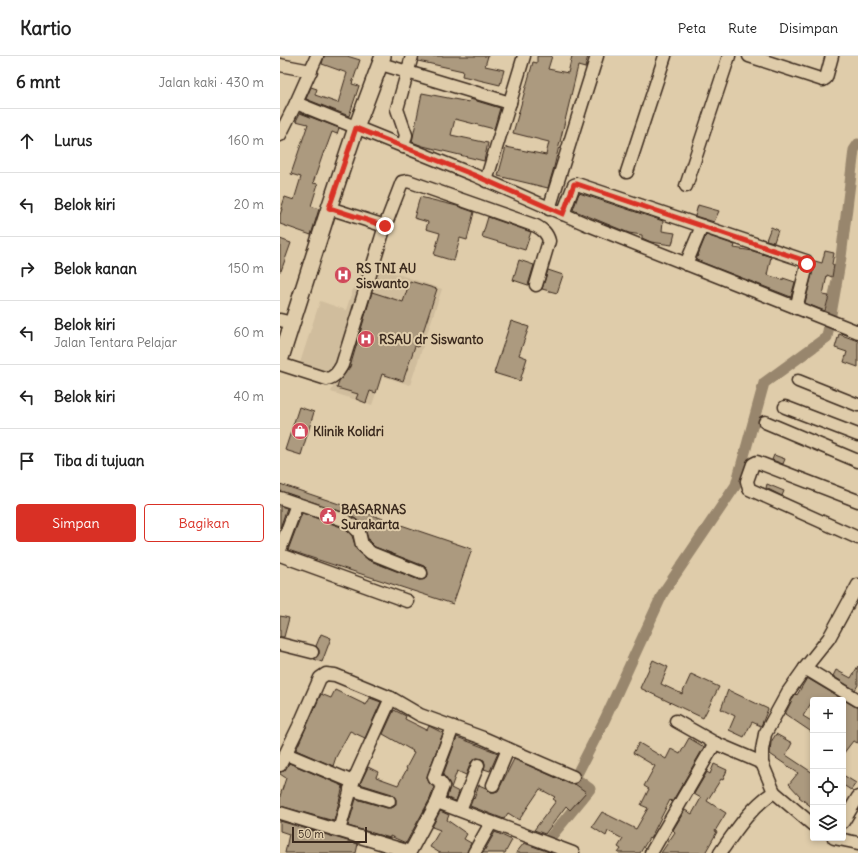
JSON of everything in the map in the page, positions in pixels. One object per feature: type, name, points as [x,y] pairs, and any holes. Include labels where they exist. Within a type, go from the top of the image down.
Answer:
[{"type":"main road","points":[[280,360],[286,321],[329,208],[356,128],[382,60]]},
{"type":"street","points":[[280,135],[318,56]]},
{"type":"street","points":[[403,147],[406,141],[406,135],[397,109],[406,72],[412,56]]},
{"type":"street","points":[[486,180],[524,56]]},
{"type":"street","points":[[549,209],[598,56]]},
{"type":"street","points":[[627,172],[665,56]]},
{"type":"street","points":[[686,186],[729,56]]},
{"type":"street","points":[[750,56],[823,80],[826,78],[832,56]]},
{"type":"street","points":[[382,60],[406,72],[510,103]]},
{"type":"street","points":[[280,65],[311,71]]},
{"type":"street","points":[[296,103],[486,180],[549,209],[858,332]]},
{"type":"street","points":[[280,364],[327,379],[337,373],[342,365],[385,226],[402,182],[408,181],[544,230],[549,241],[536,285]]},
{"type":"street","points":[[563,214],[574,184],[577,184],[806,261],[807,266],[796,308]]},
{"type":"street","points":[[329,208],[385,226]]},
{"type":"street","points":[[686,264],[702,226]]},
{"type":"street","points":[[798,381],[858,405]]},
{"type":"street","points":[[785,407],[858,435]]},
{"type":"street","points":[[764,422],[858,462]]},
{"type":"street","points":[[858,501],[756,462],[753,464],[747,481],[749,489],[858,538]]},
{"type":"street","points":[[280,498],[344,520],[359,532],[362,545],[370,552],[421,573]]},
{"type":"street","points":[[280,550],[297,504]]},
{"type":"street","points":[[280,555],[407,601]]},
{"type":"street","points":[[810,822],[774,792],[762,764],[762,750],[765,734],[788,692],[829,638],[858,584]]},
{"type":"street","points":[[280,644],[312,652]]},
{"type":"street","points":[[805,668],[858,700]]},
{"type":"street","points":[[280,765],[320,678],[324,675],[335,675],[391,698],[420,715],[508,749],[573,777]]},
{"type":"street","points":[[339,830],[352,785],[391,698]]},
{"type":"street","points":[[676,721],[715,743],[762,764]]},
{"type":"street","points":[[280,813],[410,853],[437,802],[443,785],[434,777],[453,727]]},
{"type":"street","points":[[651,853],[715,743]]},
{"type":"street","points":[[493,785],[508,749]]},
{"type":"street","points":[[286,754],[389,801]]},
{"type":"street","points":[[460,810],[478,766]]},
{"type":"street","points":[[720,853],[746,817],[762,800],[774,792]]},
{"type":"street","points":[[846,817],[858,797]]},
{"type":"street","points":[[437,802],[573,853]]},
{"type":"street","points":[[474,853],[491,823]]},
{"type":"street","points":[[846,840],[858,843]]},
{"type":"shaded area","name":"RSAU dr Siswanto","points":[[362,262],[442,289],[410,385],[382,376],[372,405],[331,392],[335,382],[298,369],[320,301],[346,310]]},
{"type":"building","points":[[324,56],[347,56],[360,60],[352,84],[359,86],[349,116],[306,99],[311,87],[317,89],[315,95],[338,103],[347,73],[322,64]]},
{"type":"building","points":[[419,56],[488,56],[485,66],[504,70],[500,85],[462,76],[463,71],[418,61]]},
{"type":"building","points":[[537,56],[552,56],[548,69],[568,73],[572,56],[588,56],[585,68],[578,66],[548,188],[498,176],[506,147],[546,155],[549,142],[513,133],[533,62],[537,63]]},
{"type":"building","points":[[422,93],[469,102],[470,99],[500,108],[494,129],[455,119],[451,135],[488,143],[484,161],[412,142]]},
{"type":"building","points":[[300,113],[339,128],[337,134],[332,132],[313,183],[318,184],[311,206],[319,209],[311,235],[280,224],[281,209],[285,197],[294,200],[301,177],[291,174],[308,124],[296,121]]},
{"type":"building","points":[[579,193],[663,221],[662,231],[675,233],[672,245],[651,242],[642,238],[642,235],[629,233],[573,210]]},
{"type":"building","points":[[420,197],[457,206],[474,212],[467,240],[460,238],[454,261],[434,255],[440,233],[426,229],[428,222],[414,218]]},
{"type":"building","points":[[698,205],[719,211],[714,222],[695,216]]},
{"type":"building","points":[[488,217],[531,232],[525,250],[482,237]]},
{"type":"building","points":[[771,227],[778,230],[774,242],[766,240]]},
{"type":"building","points":[[706,235],[735,245],[734,248],[753,251],[771,257],[767,275],[795,282],[791,297],[696,260]]},
{"type":"building","points":[[280,239],[291,243],[281,271],[280,271]]},
{"type":"building","points":[[825,251],[834,253],[832,264],[834,265],[832,277],[827,275],[823,295],[829,296],[825,311],[805,303],[815,261],[822,263]]},
{"type":"building","points":[[519,260],[534,265],[528,285],[513,280]]},
{"type":"building","points":[[548,270],[563,275],[557,293],[542,289]]},
{"type":"building","points":[[410,281],[437,289],[418,347],[415,346],[403,381],[382,374],[376,393],[370,391],[366,403],[356,399],[358,394],[337,388],[339,381],[350,367],[372,292],[403,302]]},
{"type":"building","points":[[511,321],[529,327],[519,355],[527,358],[520,381],[494,373]]},
{"type":"building","points":[[839,334],[858,341],[858,367],[844,362],[847,352],[835,348]]},
{"type":"building","name":"Klinik Kolidri","points":[[299,407],[314,412],[301,455],[285,450]]},
{"type":"building","points":[[774,455],[785,459],[783,464],[772,460]]},
{"type":"building","name":"BASARNAS Surakarta","points":[[280,484],[472,549],[453,604],[288,550],[302,513],[341,527],[347,531],[352,536],[357,550],[368,560],[419,580],[425,579],[428,575],[427,569],[424,566],[375,547],[369,541],[364,527],[348,514],[280,491]]},
{"type":"building","points":[[767,484],[784,491],[782,496],[766,488]]},
{"type":"building","points":[[280,506],[287,508],[280,528]]},
{"type":"building","points":[[280,616],[289,618],[284,637],[280,637]]},
{"type":"building","points":[[321,634],[331,638],[322,662],[314,659],[319,654],[319,650],[316,646]]},
{"type":"building","points":[[653,660],[668,667],[661,684],[682,694],[691,674],[719,687],[703,718],[640,688]]},
{"type":"building","points":[[858,666],[858,685],[855,690],[833,676],[836,670],[851,678]]},
{"type":"building","points":[[807,678],[839,697],[810,697],[810,705],[803,716],[810,720],[810,731],[785,714],[794,696],[796,694],[797,695]]},
{"type":"building","points":[[335,690],[366,705],[370,698],[381,702],[365,738],[350,731],[336,757],[333,766],[296,750],[321,694],[331,698]]},
{"type":"building","points":[[728,690],[768,709],[761,726],[752,722],[744,737],[729,730],[735,716],[721,709]]},
{"type":"building","points":[[846,701],[858,707],[858,743],[853,741],[846,750]]},
{"type":"building","points":[[394,710],[406,716],[405,719],[427,730],[429,726],[443,733],[427,777],[429,783],[434,787],[430,799],[406,843],[390,836],[390,838],[348,826],[356,799],[387,808],[394,807],[396,804],[396,799],[392,794],[360,784],[368,767],[378,772],[376,777],[398,785],[407,769],[406,768],[414,753],[412,752],[413,751],[383,734]]},
{"type":"building","points":[[776,734],[792,743],[786,755],[810,771],[810,806],[799,797],[800,796],[789,784],[798,773],[770,754],[771,742]]},
{"type":"building","points":[[457,737],[498,753],[490,771],[484,769],[484,760],[477,758],[471,762],[466,775],[457,771],[451,788],[459,792],[456,801],[447,798],[450,785],[443,775]]},
{"type":"building","points":[[689,738],[704,747],[672,802],[670,800],[650,839],[649,838],[640,853],[618,853],[621,849],[618,847],[623,839],[608,831],[606,836],[592,827],[602,812],[636,829],[648,808],[641,805],[649,789],[644,786],[655,766],[633,753],[639,743],[666,759],[671,749],[680,754]]},
{"type":"building","points":[[514,759],[570,784],[575,784],[586,792],[570,810],[566,806],[545,834],[534,830],[556,801],[553,799],[555,797],[540,789],[519,820],[508,813],[504,819],[470,806],[479,785],[486,788],[490,792],[498,791]]},
{"type":"building","points":[[289,763],[343,786],[334,821],[280,806],[280,796],[286,778],[280,774],[280,772],[284,771]]},
{"type":"building","points":[[714,764],[727,770],[723,780],[721,779],[707,801],[726,813],[715,831],[717,832],[705,853],[661,853],[675,832],[673,830],[685,810],[692,814],[701,798],[694,794],[707,772],[710,774]]},
{"type":"building","points":[[846,777],[856,783],[851,790],[846,787]]},
{"type":"building","points":[[440,811],[449,815],[447,820],[467,834],[464,839],[471,843],[467,853],[440,853],[430,847],[440,830],[432,827]]},
{"type":"building","points":[[280,821],[358,844],[356,853],[285,853],[289,834],[280,831]]},
{"type":"building","points":[[495,832],[512,840],[505,853],[483,853]]},
{"type":"building","points":[[524,843],[552,853],[516,853]]},
{"type":"waterway","points":[[539,853],[590,789],[575,778],[605,719],[663,593],[736,485],[764,383],[827,337],[841,257],[854,150],[858,144]]},
{"type":"place","name":"RS TNI AU Siswanto","points":[[343,275]]},
{"type":"place","name":"RSAU dr Siswanto","points":[[366,339]]},
{"type":"place","name":"Klinik Kolidri","points":[[300,431]]},
{"type":"place","name":"BASARNAS Surakarta","points":[[328,516]]},
{"type":"route","points":[[385,226],[329,208],[356,128],[474,175],[563,214],[575,183],[806,261],[807,264]]}]
